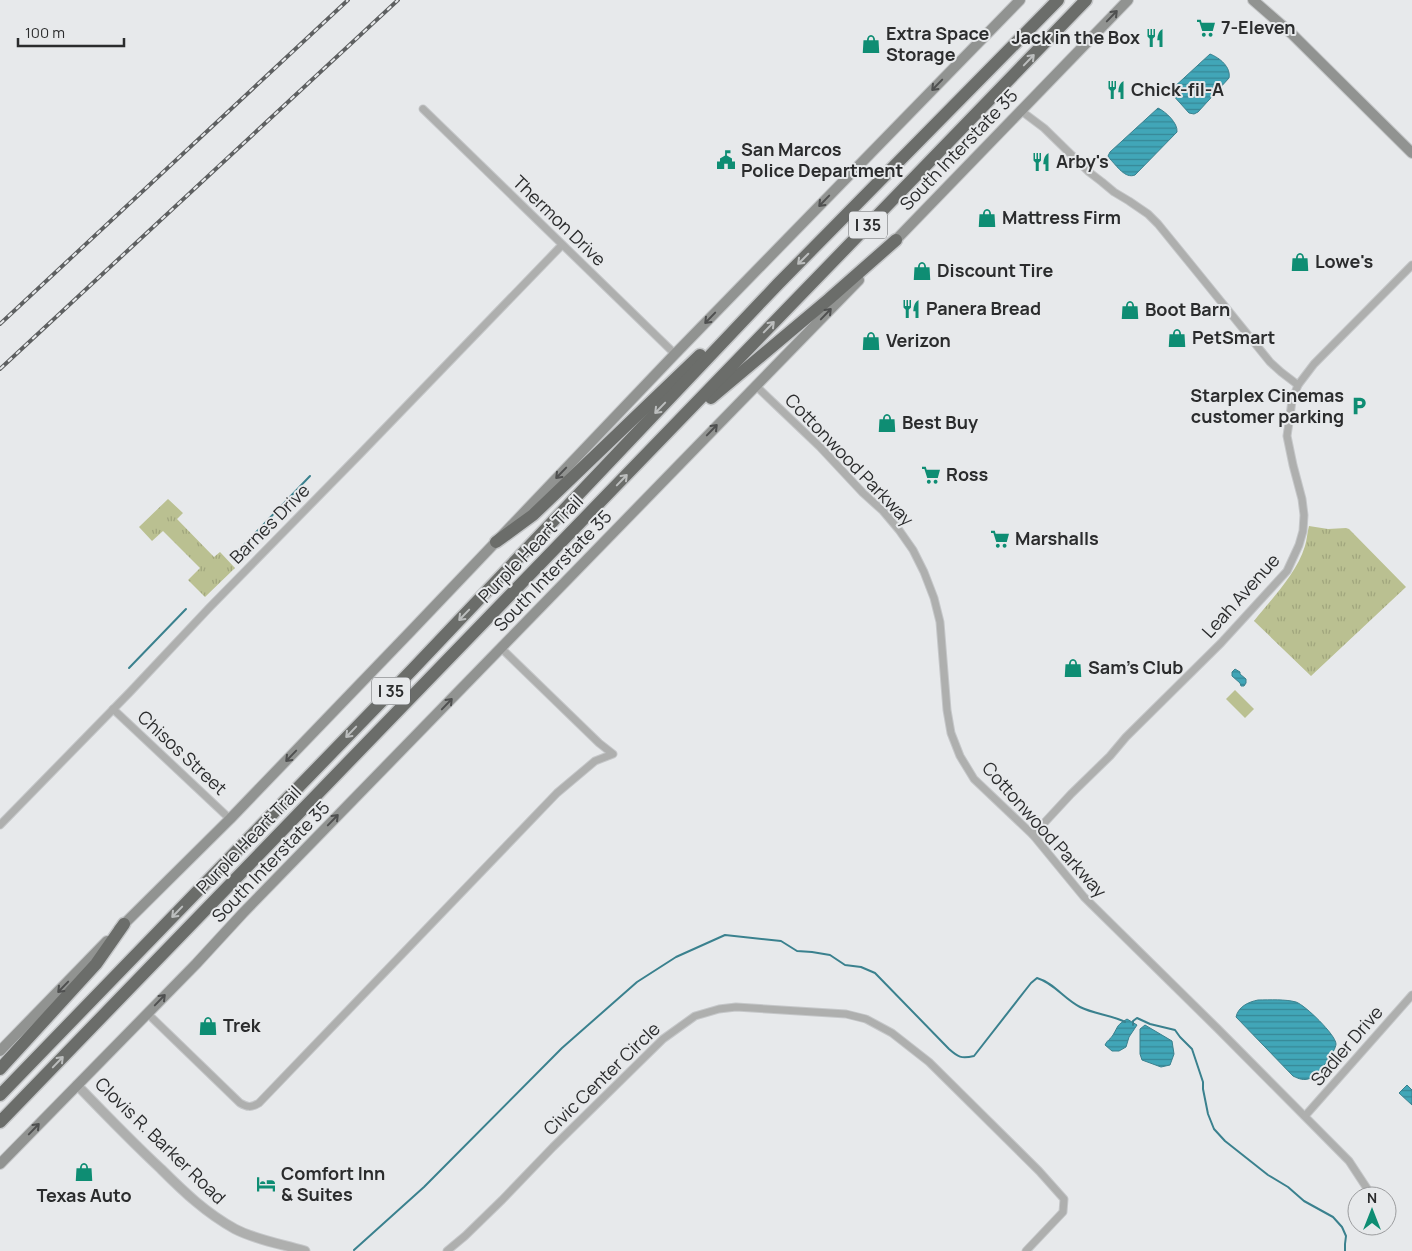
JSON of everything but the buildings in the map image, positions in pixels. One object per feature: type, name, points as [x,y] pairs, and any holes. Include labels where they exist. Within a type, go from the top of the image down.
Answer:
[{"type":"highway","name":"Purple Heart Trail","points":[[0,1095],[412,670],[778,284],[1058,0]]},
{"type":"highway","name":"Purple Heart Trail","points":[[0,1122],[1086,0]]},
{"type":"highway","points":[[651,450],[896,240]]},
{"type":"highway","points":[[496,542],[533,515],[752,306],[778,284]]},
{"type":"highway","points":[[0,1069],[96,964],[124,924]]},
{"type":"main road","points":[[0,1051],[230,819],[675,354],[1020,0]]},
{"type":"main road","name":"South Interstate 35","points":[[0,1164],[835,306],[1020,110],[1128,0]]},
{"type":"main road","points":[[1253,0],[1292,34],[1412,152]]},
{"type":"street","name":"Thermon Drive","points":[[423,109],[675,354]]},
{"type":"street","points":[[1020,110],[1044,128],[1089,172],[1114,192],[1148,214],[1270,362],[1298,385]]},
{"type":"street","name":"Barnes Drive","points":[[0,824],[114,709],[209,608],[562,245]]},
{"type":"street","name":"Leah Avenue","points":[[1033,835],[1126,737],[1218,646],[1287,571],[1300,545],[1304,515],[1287,436],[1292,401],[1298,385],[1314,364],[1412,265]]},
{"type":"street","name":"Cottonwood Parkway","points":[[756,386],[820,447],[882,511],[913,550],[934,598],[940,622],[947,710],[951,733],[960,756],[974,779],[1033,835],[1084,897],[1349,1161],[1366,1186]]},
{"type":"street","points":[[147,1013],[240,1103],[247,1107],[254,1107],[557,793],[595,761],[613,754],[599,743],[501,648]]},
{"type":"street","name":"Chisos Street","points":[[114,709],[230,819]]},
{"type":"street","name":"Sadler Drive","points":[[1305,1116],[1412,995]]},
{"type":"street","name":"Civic Center Circle","points":[[447,1251],[502,1200],[663,1039],[695,1016],[719,1009],[736,1007],[818,1011],[859,1017],[892,1033],[929,1062],[1040,1171],[1064,1199],[1063,1212],[1026,1251]]},
{"type":"street","name":"Clovis R. Barker Road","points":[[77,1085],[198,1205],[237,1230],[305,1251]]},
{"type":"green space","points":[[168,499],[183,513],[177,519],[214,557],[220,552],[235,568],[205,597],[188,580],[200,568],[163,531],[152,541],[139,527]]},
{"type":"green space","points":[[1309,526],[1328,529],[1349,529],[1406,587],[1311,676],[1254,621],[1296,567],[1305,546]]},
{"type":"green space","points":[[1235,690],[1254,709],[1245,718],[1226,699]]},
{"type":"water","points":[[1210,54],[1224,63],[1228,70],[1229,78],[1198,112],[1194,114],[1189,113],[1171,93],[1172,89]]},
{"type":"water","points":[[1158,108],[1171,118],[1176,125],[1177,132],[1135,175],[1128,175],[1121,171],[1108,156],[1110,152]]},
{"type":"water","points":[[1235,669],[1246,679],[1244,686],[1241,686],[1232,676],[1232,672]]},
{"type":"water","points":[[1258,1000],[1296,1002],[1313,1014],[1331,1034],[1336,1044],[1333,1052],[1314,1076],[1308,1079],[1299,1079],[1293,1076],[1236,1017],[1239,1010],[1244,1006]]},
{"type":"water","points":[[1127,1019],[1137,1025],[1129,1037],[1126,1047],[1119,1051],[1112,1051],[1105,1045],[1118,1026]]},
{"type":"water","points":[[1145,1025],[1172,1041],[1174,1054],[1170,1065],[1161,1067],[1142,1060],[1140,1054],[1140,1029]]},
{"type":"water","points":[[1407,1085],[1412,1090],[1412,1105],[1399,1093]]},
{"type":"waterway","points":[[238,551],[310,476]]},
{"type":"waterway","points":[[129,668],[186,609]]},
{"type":"waterway","points":[[354,1250],[424,1187],[562,1048],[637,982],[676,957],[725,935],[781,941],[797,951],[830,955],[845,965],[861,967],[875,973],[949,1049],[960,1057],[974,1056],[1031,983],[1037,978],[1049,984],[1080,1007],[1125,1022]]},
{"type":"waterway","points":[[1133,1025],[1133,1021],[1137,1018],[1150,1024],[1175,1030],[1192,1049],[1203,1082],[1208,1114],[1214,1129],[1225,1141],[1268,1175],[1288,1187],[1304,1201],[1333,1217],[1342,1227],[1346,1236],[1345,1251]]},
{"type":"railway","points":[[0,324],[348,0]]},
{"type":"railway","points":[[0,369],[398,0]]},
{"type":"place","name":"7-Eleven","points":[[1206,28]]},
{"type":"place","name":"Jack in the Box","points":[[1155,38]]},
{"type":"place","name":"Extra Space Storage","points":[[871,44]]},
{"type":"place","name":"Chick-fil-A","points":[[1116,90]]},
{"type":"place","name":"San Marcos Police Department","points":[[726,160]]},
{"type":"place","name":"Arby's","points":[[1041,162]]},
{"type":"place","name":"Mattress Firm","points":[[987,218]]},
{"type":"place","name":"Lowe's","points":[[1300,262]]},
{"type":"place","name":"Discount Tire","points":[[922,271]]},
{"type":"place","name":"Panera Bread","points":[[911,309]]},
{"type":"place","name":"Boot Barn","points":[[1130,310]]},
{"type":"place","name":"PetSmart","points":[[1177,338]]},
{"type":"place","name":"Verizon","points":[[871,341]]},
{"type":"place","name":"Starplex Cinemas customer parking","points":[[1359,406]]},
{"type":"place","name":"Best Buy","points":[[887,423]]},
{"type":"place","name":"Ross","points":[[931,475]]},
{"type":"place","name":"Marshalls","points":[[1000,539]]},
{"type":"place","name":"Sam's Club","points":[[1073,668]]},
{"type":"place","name":"Trek","points":[[208,1026]]},
{"type":"place","name":"Texas Auto","points":[[84,1172]]},
{"type":"place","name":"Comfort Inn & Suites","points":[[266,1184]]}]
